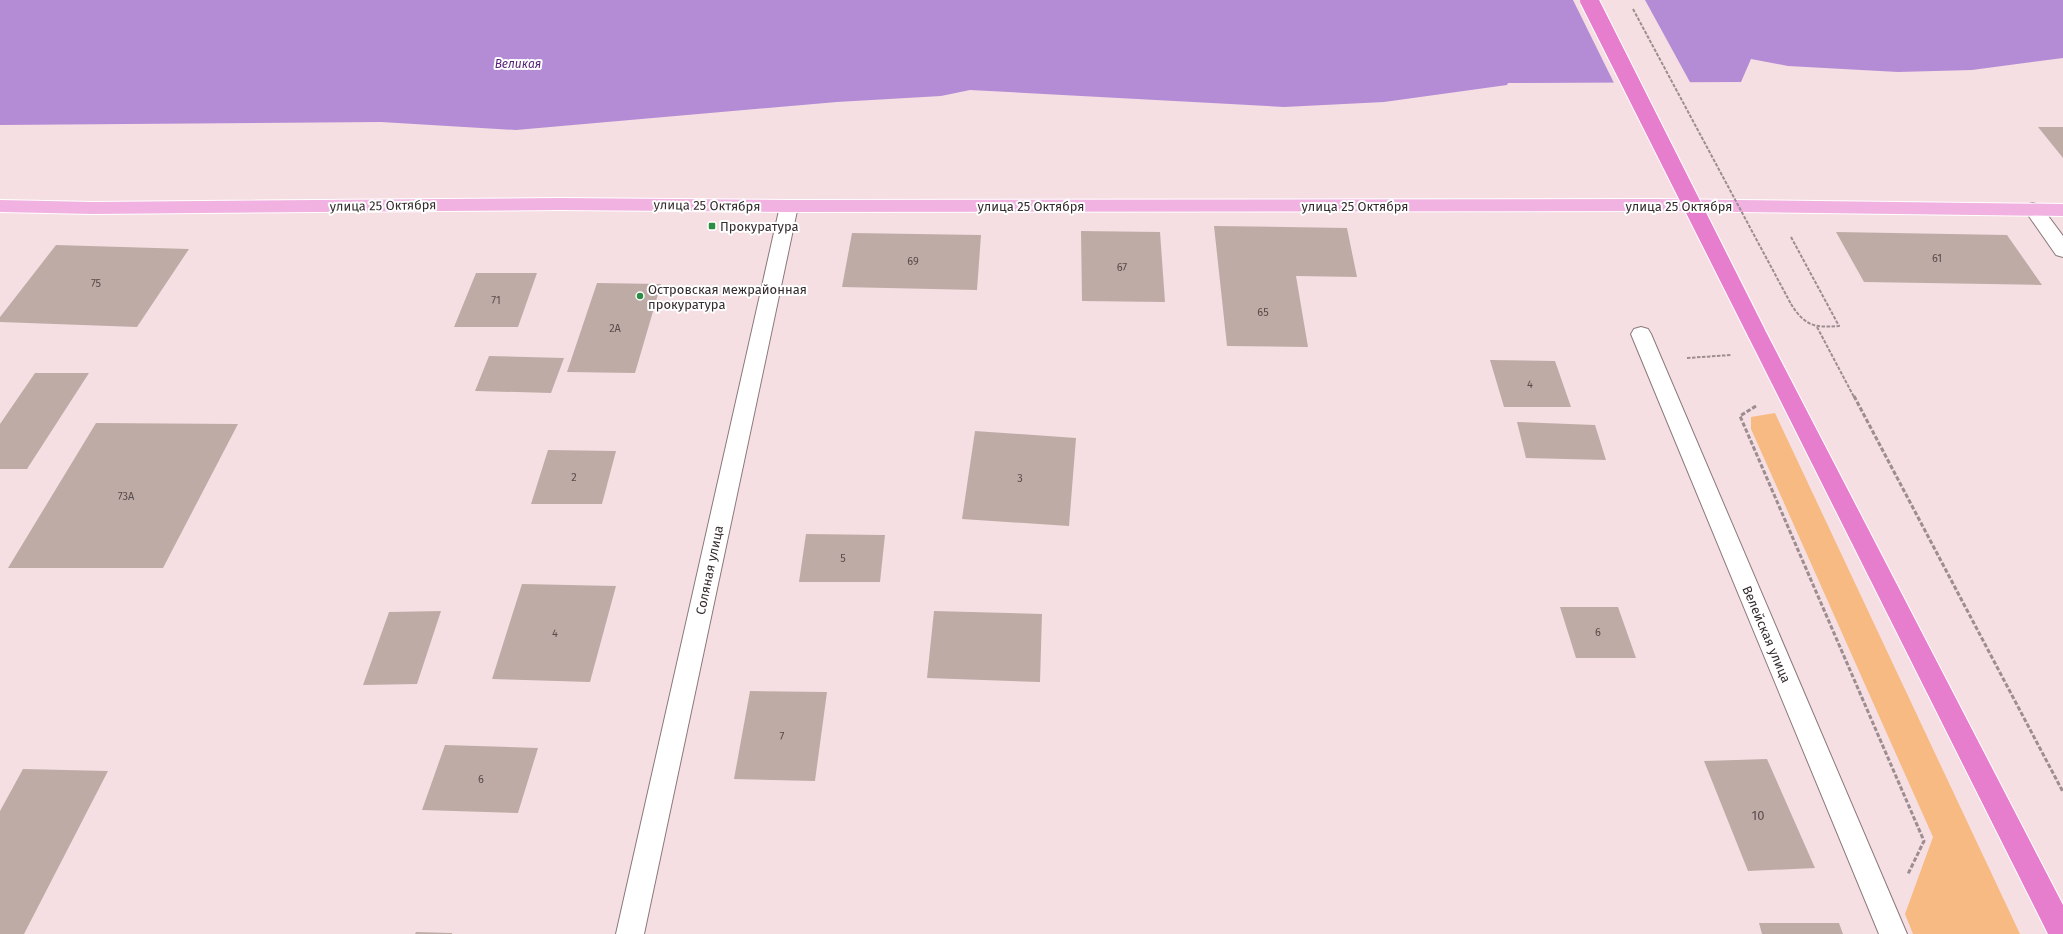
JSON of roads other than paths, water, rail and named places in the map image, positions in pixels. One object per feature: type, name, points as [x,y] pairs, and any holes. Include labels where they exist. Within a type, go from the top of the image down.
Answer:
[{"type":"highway","points":[[1589,0],[1756,332],[2063,934]]},
{"type":"main road","name":"улица 25 Октября","points":[[0,206],[93,208],[559,204],[789,206],[1775,207],[2063,210]]},
{"type":"street","name":"Соляная улица","points":[[630,934],[789,206]]},
{"type":"street","points":[[2033,209],[2063,250]]},
{"type":"street","name":"Велейская улица","points":[[1641,334],[1890,926]]},
{"type":"water","name":"Великая","points":[[0,0],[2063,0],[2063,58],[1972,70],[1898,72],[1788,66],[1751,59],[1741,82],[1508,83],[1507,85],[1384,102],[1284,107],[970,90],[941,96],[837,102],[516,130],[381,122],[0,125]]},
{"type":"place","name":"Прокуратура","points":[[712,226]]},
{"type":"place","name":"Островская межрайонная прокуратура","points":[[640,296]]}]
